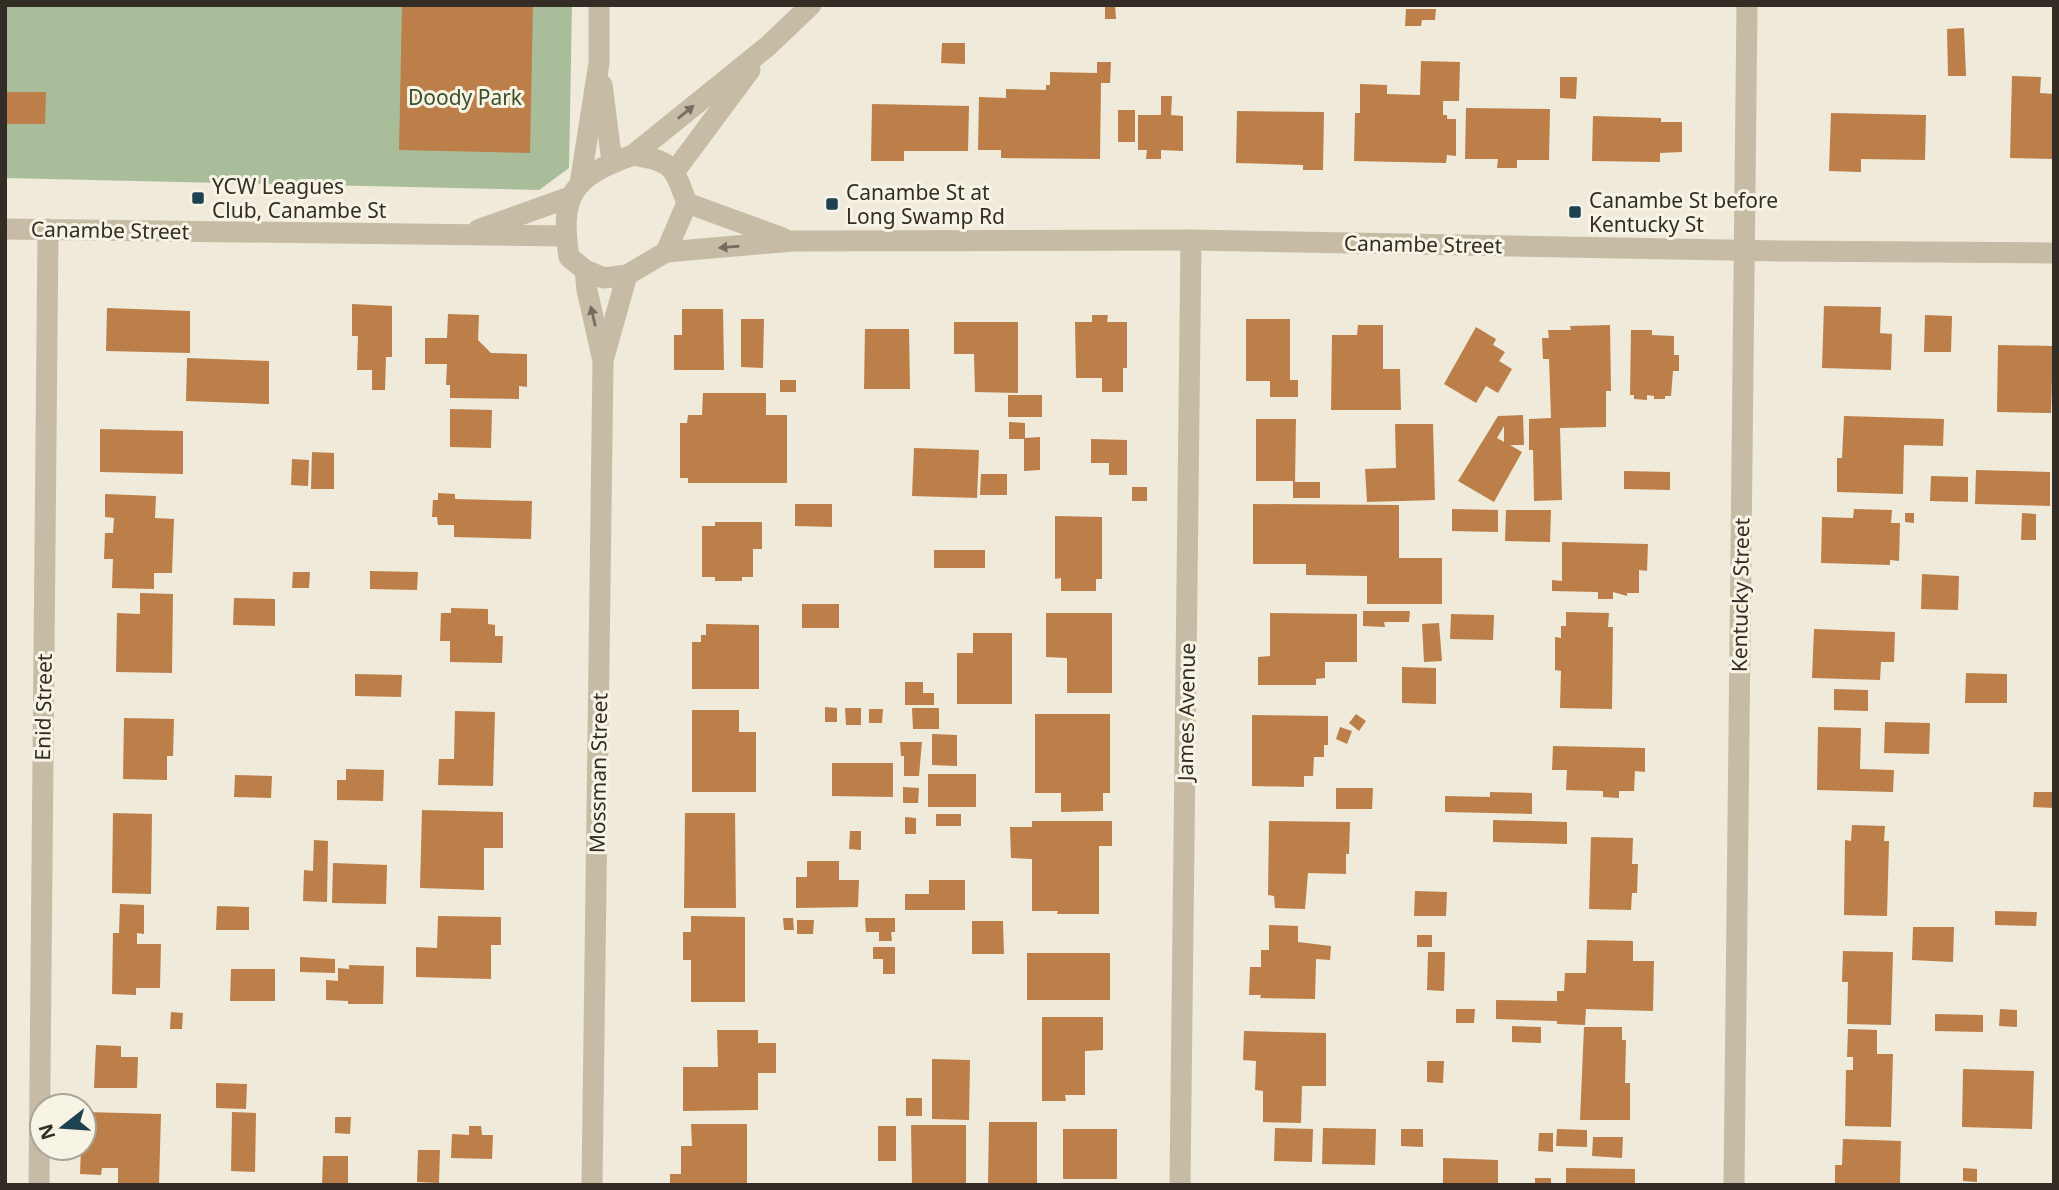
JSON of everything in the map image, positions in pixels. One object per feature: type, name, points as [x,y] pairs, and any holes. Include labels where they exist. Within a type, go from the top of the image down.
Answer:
[{"type":"street","points":[[600,5],[599,62],[612,162]]},
{"type":"street","points":[[575,190],[596,170],[633,155],[768,46],[811,5]]},
{"type":"street","name":"Kentucky Street","points":[[1734,1185],[1747,5]]},
{"type":"street","points":[[675,171],[768,46]]},
{"type":"street","points":[[599,62],[575,190],[565,217],[569,257],[585,270],[604,278],[627,275],[666,252],[687,203],[675,171],[659,159],[633,155]]},
{"type":"street","name":"Canambe Street","points":[[467,234],[575,190]]},
{"type":"street","name":"Canambe Street","points":[[687,203],[792,241]]},
{"type":"street","name":"Canambe Street","points":[[5,229],[566,236]]},
{"type":"street","name":"Enid Street","points":[[39,1185],[48,229]]},
{"type":"street","name":"Canambe Street","points":[[666,252],[792,241],[1191,240],[2054,253]]},
{"type":"street","name":"James Avenue","points":[[1180,1185],[1191,240]]},
{"type":"street","name":"Mossman Street","points":[[585,270],[603,361],[592,1185]]},
{"type":"street","name":"Mossman Street","points":[[603,361],[627,275]]},
{"type":"green space","name":"Doody Park","points":[[5,5],[572,5],[569,168],[539,190],[5,178]]},
{"type":"building","points":[[402,5],[533,5],[530,153],[399,150]]},
{"type":"building","points":[[1105,5],[1115,5],[1116,19],[1105,19]]},
{"type":"building","points":[[1406,9],[1436,9],[1435,20],[1422,20],[1421,26],[1405,26]]},
{"type":"building","points":[[1964,28],[1966,76],[1948,76],[1947,29]]},
{"type":"building","points":[[942,43],[965,43],[965,64],[941,63]]},
{"type":"building","points":[[1421,61],[1460,62],[1459,101],[1443,101],[1443,115],[1447,115],[1447,119],[1456,119],[1456,156],[1447,155],[1446,163],[1354,161],[1355,113],[1360,113],[1360,84],[1387,85],[1387,94],[1420,95]]},
{"type":"building","points":[[1097,62],[1111,62],[1110,83],[1101,83],[1100,159],[1001,158],[1001,150],[978,150],[979,97],[1006,98],[1006,89],[1046,90],[1046,85],[1050,85],[1050,72],[1097,73]]},
{"type":"building","points":[[2012,76],[2041,77],[2040,93],[2054,94],[2054,159],[2010,158]]},
{"type":"building","points":[[1560,77],[1577,77],[1576,99],[1560,98]]},
{"type":"building","points":[[5,92],[46,92],[45,124],[5,124]]},
{"type":"building","points":[[1161,96],[1172,96],[1171,115],[1183,116],[1183,151],[1161,150],[1161,159],[1146,159],[1147,150],[1138,150],[1138,115],[1161,115]]},
{"type":"building","points":[[872,104],[969,106],[968,151],[904,151],[904,161],[871,161]]},
{"type":"building","points":[[1466,108],[1550,109],[1549,160],[1517,160],[1517,168],[1497,168],[1498,159],[1465,159]]},
{"type":"building","points":[[1118,110],[1135,110],[1135,142],[1118,142]]},
{"type":"building","points":[[1237,111],[1324,112],[1323,170],[1303,170],[1303,165],[1236,163]]},
{"type":"building","points":[[1831,113],[1926,115],[1925,160],[1861,159],[1861,172],[1829,171]]},
{"type":"building","points":[[1593,116],[1661,118],[1661,122],[1682,122],[1682,152],[1660,153],[1660,162],[1592,161]]},
{"type":"building","points":[[352,304],[392,306],[392,357],[386,357],[385,390],[372,390],[372,370],[357,370],[358,336],[352,336]]},
{"type":"building","points":[[1824,306],[1881,307],[1880,333],[1892,334],[1891,370],[1822,368]]},
{"type":"building","points":[[107,308],[190,311],[190,353],[106,351]]},
{"type":"building","points":[[682,309],[723,309],[724,370],[674,370],[674,335],[682,335]]},
{"type":"building","points":[[448,314],[479,315],[478,340],[491,353],[527,354],[527,387],[519,386],[519,399],[450,398],[450,385],[446,385],[447,364],[425,364],[425,338],[447,338]]},
{"type":"building","points":[[1092,315],[1108,315],[1107,322],[1127,322],[1127,368],[1123,368],[1123,392],[1102,392],[1102,378],[1076,378],[1075,322],[1092,322]]},
{"type":"building","points":[[1925,315],[1952,316],[1951,352],[1924,352]]},
{"type":"building","points":[[741,319],[764,319],[763,368],[741,367]]},
{"type":"building","points":[[1246,319],[1290,319],[1290,380],[1298,380],[1298,397],[1270,397],[1270,381],[1246,381]]},
{"type":"building","points":[[954,322],[1018,322],[1018,393],[975,392],[974,354],[954,354]]},
{"type":"building","points":[[1358,325],[1383,325],[1383,369],[1400,369],[1401,410],[1331,410],[1332,335],[1357,335]]},
{"type":"building","points":[[1610,325],[1611,391],[1606,391],[1606,427],[1560,428],[1562,500],[1534,501],[1533,450],[1529,450],[1529,419],[1551,418],[1549,359],[1543,359],[1542,338],[1549,338],[1548,330],[1571,330],[1570,326]]},
{"type":"building","points":[[1476,327],[1496,339],[1493,345],[1505,352],[1499,361],[1512,369],[1498,393],[1486,386],[1476,403],[1444,384]]},
{"type":"building","points":[[865,329],[909,329],[910,389],[864,389]]},
{"type":"building","points":[[1631,330],[1652,330],[1652,335],[1674,336],[1674,355],[1679,355],[1679,371],[1673,371],[1671,396],[1654,399],[1654,396],[1647,395],[1647,400],[1634,399],[1634,395],[1630,395]]},
{"type":"building","points":[[1998,345],[2053,346],[2051,413],[1997,412]]},
{"type":"building","points":[[187,358],[269,361],[269,404],[186,401]]},
{"type":"building","points":[[780,380],[796,380],[796,392],[780,392]]},
{"type":"building","points":[[703,393],[766,393],[766,415],[787,415],[787,483],[688,483],[688,478],[680,478],[680,423],[687,423],[688,415],[702,415]]},
{"type":"building","points":[[1008,395],[1042,395],[1042,417],[1008,417]]},
{"type":"building","points":[[450,409],[492,410],[491,448],[450,447]]},
{"type":"building","points":[[1523,415],[1524,445],[1510,445],[1522,452],[1494,502],[1458,481],[1498,416]],"holes":[[[1504,426],[1504,442],[1497,438]]]},
{"type":"building","points":[[1844,416],[1944,419],[1943,446],[1904,445],[1903,494],[1837,492],[1837,458],[1842,458]]},
{"type":"building","points":[[1256,419],[1296,419],[1295,482],[1320,482],[1320,498],[1293,498],[1293,481],[1256,481]]},
{"type":"building","points":[[1009,422],[1025,423],[1025,438],[1040,437],[1040,470],[1024,471],[1024,439],[1009,439]]},
{"type":"building","points":[[1395,424],[1433,424],[1435,500],[1367,502],[1365,469],[1396,468]]},
{"type":"building","points":[[100,429],[183,431],[183,474],[100,472]]},
{"type":"building","points":[[1091,439],[1127,440],[1127,475],[1109,475],[1109,463],[1091,463]]},
{"type":"building","points":[[914,448],[979,450],[977,498],[912,496]]},
{"type":"building","points":[[312,452],[334,453],[334,489],[311,489]]},
{"type":"building","points":[[292,459],[309,460],[308,486],[291,485]]},
{"type":"building","points":[[1976,470],[2050,472],[2050,506],[1975,504]]},
{"type":"building","points":[[1624,471],[1670,472],[1670,490],[1624,489]]},
{"type":"building","points":[[981,474],[1007,474],[1007,495],[980,495]]},
{"type":"building","points":[[1931,476],[1968,477],[1968,502],[1930,501]]},
{"type":"building","points":[[1132,487],[1147,487],[1147,501],[1132,501]]},
{"type":"building","points":[[438,493],[455,494],[455,499],[532,501],[531,539],[454,537],[454,525],[438,525],[437,517],[432,517],[433,500],[438,500]]},
{"type":"building","points":[[105,494],[156,496],[155,518],[174,519],[172,573],[154,573],[154,589],[112,588],[113,559],[104,559],[105,533],[113,533],[114,518],[105,517]]},
{"type":"building","points":[[795,504],[832,504],[832,527],[795,526]]},
{"type":"building","points":[[1253,504],[1399,505],[1399,558],[1442,558],[1442,604],[1367,604],[1367,576],[1306,575],[1306,564],[1253,564]]},
{"type":"building","points":[[1452,509],[1498,510],[1498,532],[1452,531]]},
{"type":"building","points":[[1854,509],[1892,510],[1891,523],[1900,523],[1899,561],[1890,560],[1890,565],[1821,563],[1822,517],[1853,518]]},
{"type":"building","points":[[1506,510],[1551,510],[1550,542],[1505,541]]},
{"type":"building","points":[[1905,513],[1914,513],[1914,523],[1905,522]]},
{"type":"building","points":[[2022,513],[2036,514],[2036,540],[2021,540]]},
{"type":"building","points":[[1055,516],[1102,517],[1102,579],[1096,579],[1096,591],[1061,591],[1061,578],[1055,579]]},
{"type":"building","points":[[715,522],[762,522],[762,549],[753,549],[753,577],[742,577],[742,581],[715,581],[715,577],[702,577],[702,526],[715,526]]},
{"type":"building","points":[[1562,542],[1648,544],[1647,571],[1639,570],[1639,593],[1627,593],[1627,596],[1613,592],[1613,599],[1598,599],[1598,592],[1552,591],[1552,580],[1562,581]]},
{"type":"building","points":[[934,550],[985,550],[985,568],[934,568]]},
{"type":"building","points":[[370,571],[418,572],[417,590],[370,589]]},
{"type":"building","points":[[293,572],[310,572],[309,588],[292,588]]},
{"type":"building","points":[[1922,574],[1959,576],[1958,610],[1921,609]]},
{"type":"building","points":[[140,593],[173,594],[172,673],[116,672],[117,613],[140,614]]},
{"type":"building","points":[[234,598],[275,599],[275,626],[233,625]]},
{"type":"building","points":[[802,604],[839,604],[839,628],[802,628]]},
{"type":"building","points":[[451,608],[488,609],[488,624],[495,625],[495,636],[503,636],[502,663],[450,662],[450,641],[440,641],[441,613],[451,613]]},
{"type":"building","points":[[1363,611],[1410,611],[1409,622],[1384,622],[1385,627],[1363,626]]},
{"type":"building","points":[[1566,612],[1609,613],[1608,627],[1613,627],[1612,709],[1560,708],[1561,671],[1555,670],[1555,637],[1561,638],[1561,626],[1566,626]]},
{"type":"building","points":[[1046,613],[1112,613],[1112,693],[1067,693],[1067,658],[1046,657]]},
{"type":"building","points":[[1270,613],[1357,614],[1357,662],[1325,662],[1325,678],[1316,679],[1316,685],[1258,685],[1258,657],[1270,656]]},
{"type":"building","points":[[1451,614],[1494,615],[1493,640],[1450,639]]},
{"type":"building","points":[[1439,623],[1442,661],[1424,662],[1422,624]]},
{"type":"building","points":[[706,624],[759,625],[759,689],[692,689],[692,642],[701,642],[701,635],[706,635]]},
{"type":"building","points":[[1814,629],[1895,632],[1894,662],[1881,662],[1880,680],[1812,678]]},
{"type":"building","points":[[973,633],[1012,633],[1012,704],[957,704],[957,653],[973,653]]},
{"type":"building","points":[[1402,667],[1436,668],[1436,704],[1402,703]]},
{"type":"building","points":[[1966,673],[2007,674],[2007,703],[1965,703]]},
{"type":"building","points":[[355,674],[402,675],[401,697],[355,696]]},
{"type":"building","points":[[905,682],[923,682],[923,693],[934,693],[934,705],[905,705]]},
{"type":"building","points":[[1834,689],[1868,690],[1868,711],[1834,710]]},
{"type":"building","points":[[825,707],[837,708],[837,722],[825,722]]},
{"type":"building","points":[[845,708],[861,708],[861,725],[846,725]]},
{"type":"building","points":[[912,708],[939,708],[939,729],[913,729]]},
{"type":"building","points":[[869,709],[883,709],[882,723],[869,723]]},
{"type":"building","points":[[692,710],[739,710],[739,732],[756,732],[756,792],[692,792]]},
{"type":"building","points":[[455,711],[495,712],[493,786],[438,785],[439,759],[454,759]]},
{"type":"building","points":[[1035,714],[1110,714],[1110,793],[1103,793],[1103,811],[1061,812],[1061,793],[1035,793]]},
{"type":"building","points":[[1356,714],[1366,721],[1359,731],[1349,723]]},
{"type":"building","points":[[1252,715],[1328,716],[1328,745],[1324,745],[1324,757],[1314,757],[1313,776],[1304,776],[1304,787],[1252,786]]},
{"type":"building","points":[[124,718],[174,719],[173,756],[167,756],[167,780],[123,779]]},
{"type":"building","points":[[1885,722],[1930,723],[1929,754],[1884,753]]},
{"type":"building","points":[[1340,727],[1352,731],[1347,744],[1336,739]]},
{"type":"building","points":[[1818,727],[1861,728],[1860,769],[1894,770],[1893,792],[1817,790]]},
{"type":"building","points":[[932,734],[957,735],[957,766],[932,765]]},
{"type":"building","points":[[900,742],[922,742],[919,776],[904,776],[904,756],[901,756]]},
{"type":"building","points":[[1553,746],[1645,748],[1645,772],[1635,771],[1634,791],[1619,791],[1619,798],[1603,797],[1603,791],[1566,790],[1567,770],[1552,770]]},
{"type":"building","points":[[832,763],[893,763],[893,797],[832,796]]},
{"type":"building","points":[[346,769],[384,770],[383,801],[337,800],[337,780],[346,780]]},
{"type":"building","points":[[928,774],[976,774],[976,807],[928,807]]},
{"type":"building","points":[[235,775],[272,776],[271,798],[234,797]]},
{"type":"building","points":[[903,787],[919,788],[918,803],[903,803]]},
{"type":"building","points":[[1336,788],[1373,788],[1372,809],[1336,809]]},
{"type":"building","points":[[1490,792],[1532,793],[1532,814],[1445,812],[1445,796],[1490,797]]},
{"type":"building","points":[[2034,792],[2054,792],[2054,808],[2033,807]]},
{"type":"building","points":[[422,810],[503,812],[503,848],[484,848],[484,890],[420,888]]},
{"type":"building","points":[[113,813],[152,814],[151,894],[112,893]]},
{"type":"building","points":[[685,813],[735,813],[736,908],[684,908]]},
{"type":"building","points":[[936,814],[961,814],[961,826],[936,826]]},
{"type":"building","points":[[905,817],[916,818],[916,834],[905,834]]},
{"type":"building","points":[[1493,820],[1567,822],[1567,844],[1493,842]]},
{"type":"building","points":[[1032,821],[1112,821],[1112,846],[1099,846],[1099,914],[1032,911],[1032,859],[1011,858],[1010,827],[1032,827]]},
{"type":"building","points":[[1269,821],[1350,822],[1346,874],[1308,873],[1305,909],[1275,908],[1274,896],[1268,895]]},
{"type":"building","points":[[1852,825],[1885,826],[1884,841],[1889,841],[1887,916],[1844,915],[1845,840],[1851,841]]},
{"type":"building","points":[[850,831],[861,831],[861,850],[849,849]]},
{"type":"building","points":[[1591,837],[1633,838],[1632,864],[1638,864],[1637,893],[1632,893],[1631,910],[1589,909]]},
{"type":"building","points":[[314,840],[328,841],[327,902],[303,901],[304,870],[313,871]]},
{"type":"building","points":[[807,861],[839,861],[839,880],[859,880],[858,907],[796,908],[796,877],[807,877]]},
{"type":"building","points":[[333,863],[387,865],[386,904],[332,903]]},
{"type":"building","points":[[929,880],[965,880],[965,910],[905,910],[905,894],[929,894]]},
{"type":"building","points":[[1415,891],[1447,892],[1446,916],[1414,916]]},
{"type":"building","points":[[120,904],[144,905],[144,934],[137,933],[137,944],[161,944],[160,988],[136,988],[136,995],[112,994],[113,933],[119,933]]},
{"type":"building","points":[[217,906],[249,907],[249,930],[216,930]]},
{"type":"building","points":[[1995,911],[2037,912],[2036,926],[1995,925]]},
{"type":"building","points":[[438,916],[501,917],[501,945],[491,945],[491,979],[416,977],[416,947],[437,948]]},
{"type":"building","points":[[691,916],[745,917],[745,1002],[691,1002],[691,960],[683,960],[683,932],[691,932]]},
{"type":"building","points":[[783,918],[793,918],[794,930],[784,930]]},
{"type":"building","points":[[865,918],[895,918],[895,932],[891,932],[892,941],[879,941],[879,932],[866,932]]},
{"type":"building","points":[[797,920],[814,920],[813,934],[797,934]]},
{"type":"building","points":[[972,921],[1003,921],[1004,954],[972,954]]},
{"type":"building","points":[[1269,925],[1298,926],[1298,942],[1331,946],[1330,960],[1316,959],[1315,999],[1260,998],[1261,995],[1249,995],[1250,967],[1261,967],[1261,950],[1269,950]]},
{"type":"building","points":[[1913,927],[1954,927],[1953,962],[1912,960]]},
{"type":"building","points":[[1417,935],[1432,935],[1432,947],[1417,947]]},
{"type":"building","points":[[1587,940],[1633,941],[1633,961],[1654,961],[1653,1011],[1586,1009],[1585,1025],[1557,1024],[1557,1021],[1496,1019],[1496,1000],[1557,1001],[1557,991],[1564,991],[1565,973],[1586,973]]},
{"type":"building","points":[[873,947],[895,947],[895,974],[883,974],[883,959],[873,959]]},
{"type":"building","points":[[1843,951],[1893,952],[1891,1025],[1847,1024],[1848,982],[1842,982]]},
{"type":"building","points":[[1428,952],[1445,952],[1444,991],[1427,990]]},
{"type":"building","points":[[1027,953],[1110,953],[1110,1000],[1027,1000]]},
{"type":"building","points":[[300,957],[335,959],[335,973],[300,972]]},
{"type":"building","points":[[349,965],[384,966],[383,1004],[348,1004],[348,1001],[326,1000],[326,980],[338,981],[338,968],[349,969]]},
{"type":"building","points":[[231,969],[275,969],[275,1001],[230,1001]]},
{"type":"building","points":[[1456,1009],[1475,1009],[1474,1023],[1456,1023]]},
{"type":"building","points":[[2000,1009],[2017,1010],[2017,1027],[1999,1026]]},
{"type":"building","points":[[171,1012],[183,1013],[182,1029],[170,1029]]},
{"type":"building","points":[[1935,1014],[1983,1015],[1983,1032],[1935,1031]]},
{"type":"building","points":[[1042,1017],[1103,1017],[1103,1050],[1085,1051],[1085,1095],[1065,1095],[1066,1101],[1042,1101]]},
{"type":"building","points":[[1512,1026],[1541,1027],[1541,1043],[1512,1042]]},
{"type":"building","points":[[1584,1027],[1622,1027],[1622,1040],[1626,1040],[1625,1083],[1630,1083],[1630,1120],[1580,1120]]},
{"type":"building","points":[[1848,1029],[1877,1030],[1877,1054],[1893,1054],[1891,1127],[1845,1126],[1846,1070],[1853,1070],[1853,1057],[1847,1057]]},
{"type":"building","points":[[717,1030],[758,1030],[758,1043],[776,1043],[776,1073],[758,1073],[758,1110],[683,1111],[683,1067],[718,1067]]},
{"type":"building","points":[[1244,1031],[1326,1033],[1326,1086],[1302,1086],[1301,1123],[1263,1122],[1263,1091],[1255,1090],[1256,1061],[1243,1060]]},
{"type":"building","points":[[96,1045],[121,1046],[121,1057],[138,1057],[137,1088],[94,1088]]},
{"type":"building","points":[[932,1059],[970,1060],[969,1120],[932,1119]]},
{"type":"building","points":[[1427,1061],[1444,1061],[1443,1083],[1427,1082]]},
{"type":"building","points":[[1963,1069],[2034,1071],[2032,1129],[1962,1127]]},
{"type":"building","points":[[216,1083],[247,1084],[246,1109],[216,1108]]},
{"type":"building","points":[[906,1098],[922,1098],[922,1116],[906,1116]]},
{"type":"building","points":[[98,1112],[161,1114],[159,1185],[118,1184],[118,1168],[102,1168],[101,1175],[80,1174],[80,1162],[98,1162]]},
{"type":"building","points":[[232,1112],[256,1113],[255,1172],[231,1171]]},
{"type":"building","points":[[335,1117],[351,1117],[350,1134],[335,1133]]},
{"type":"building","points":[[989,1122],[1037,1122],[1037,1185],[988,1185]]},
{"type":"building","points":[[691,1124],[747,1124],[747,1185],[670,1185],[670,1174],[681,1174],[681,1146],[692,1146]]},
{"type":"building","points":[[911,1125],[966,1125],[966,1185],[912,1185]]},
{"type":"building","points":[[469,1126],[481,1126],[482,1135],[493,1135],[492,1159],[451,1158],[452,1134],[469,1135]]},
{"type":"building","points":[[878,1126],[896,1126],[896,1161],[878,1161]]},
{"type":"building","points":[[1275,1128],[1313,1129],[1312,1162],[1274,1161]]},
{"type":"building","points":[[1323,1128],[1376,1129],[1375,1165],[1322,1164]]},
{"type":"building","points":[[1063,1129],[1117,1129],[1117,1179],[1063,1179]]},
{"type":"building","points":[[1401,1129],[1423,1129],[1423,1147],[1401,1146]]},
{"type":"building","points":[[1557,1129],[1587,1130],[1587,1147],[1556,1146]]},
{"type":"building","points":[[1539,1133],[1553,1133],[1553,1152],[1538,1151]]},
{"type":"building","points":[[1593,1137],[1623,1137],[1622,1158],[1592,1156]]},
{"type":"building","points":[[1843,1139],[1901,1141],[1900,1183],[1835,1185],[1835,1165],[1842,1165]]},
{"type":"building","points":[[418,1150],[440,1150],[439,1183],[417,1182]]},
{"type":"building","points":[[323,1156],[348,1156],[348,1185],[322,1185]]},
{"type":"building","points":[[1443,1158],[1498,1160],[1498,1185],[1443,1185]]},
{"type":"building","points":[[1566,1168],[1635,1169],[1635,1185],[1566,1185]]},
{"type":"building","points":[[1963,1168],[1977,1169],[1977,1182],[1963,1181]]},
{"type":"building","points":[[1535,1178],[1551,1178],[1551,1185],[1535,1185]]},
{"type":"place","name":"YCW Leagues Club, Canambe St","points":[[198,198]]},
{"type":"place","name":"Canambe St at Long Swamp Rd","points":[[832,204]]},
{"type":"place","name":"Canambe St before Kentucky St","points":[[1575,212]]}]
